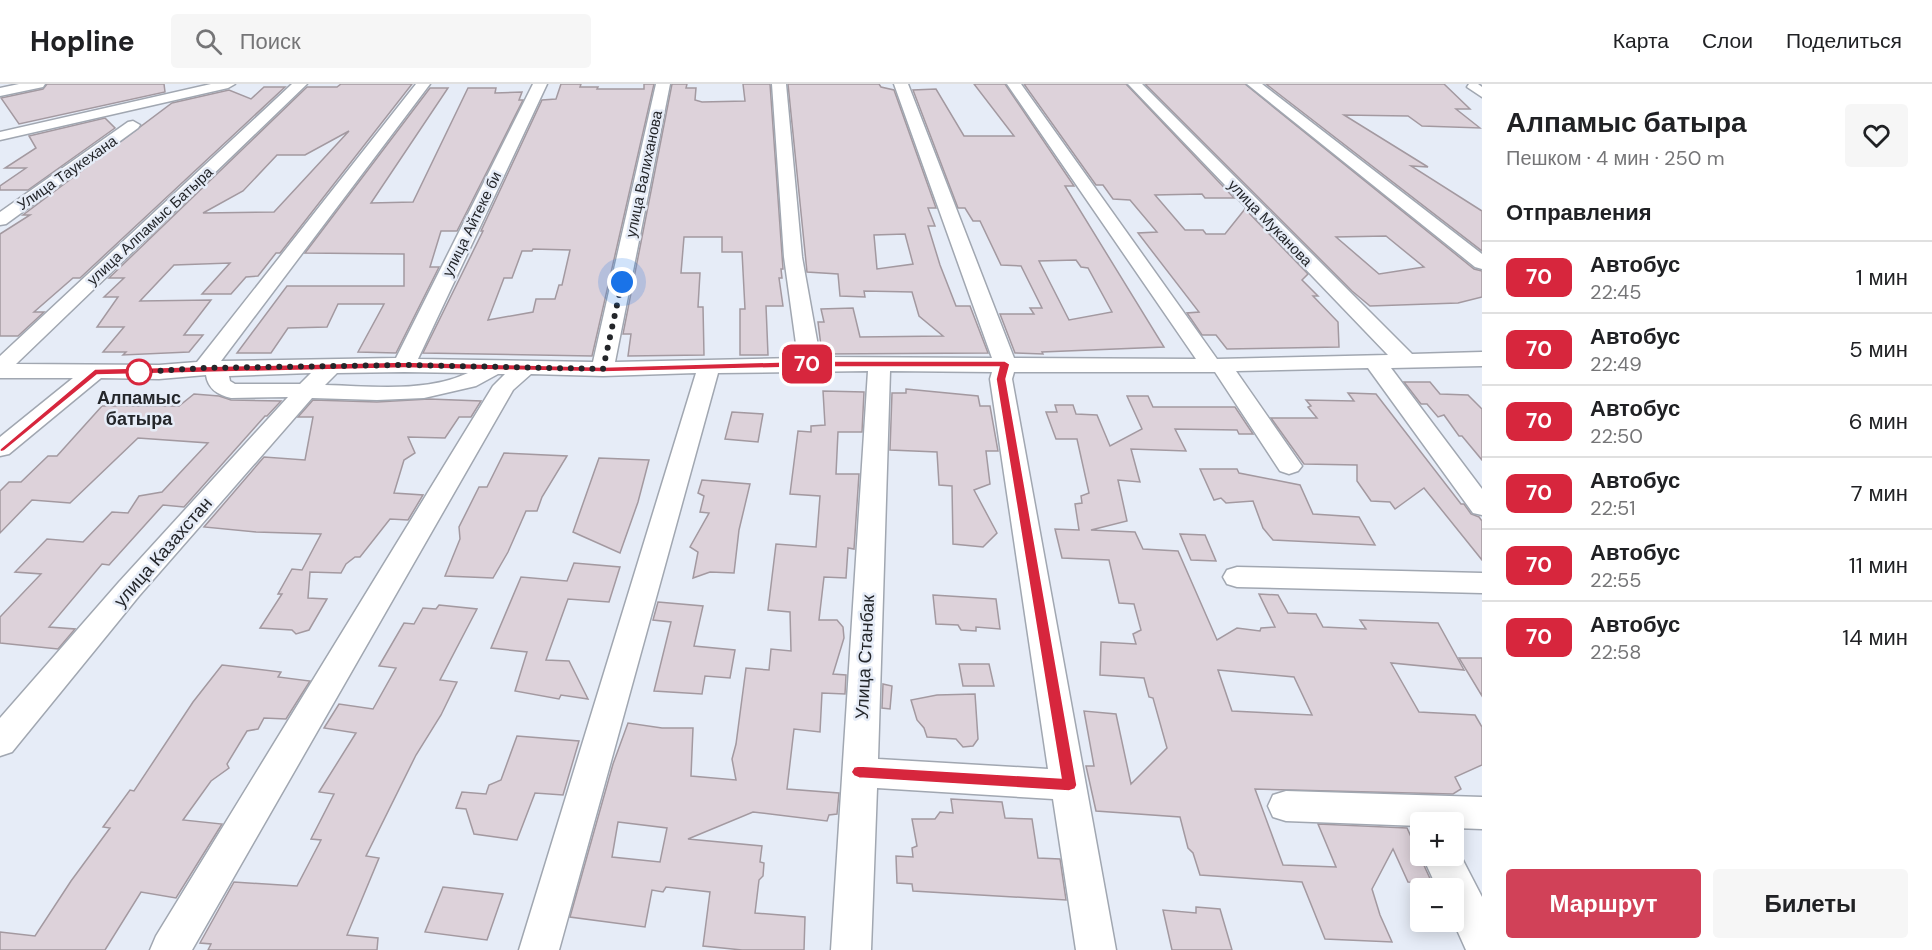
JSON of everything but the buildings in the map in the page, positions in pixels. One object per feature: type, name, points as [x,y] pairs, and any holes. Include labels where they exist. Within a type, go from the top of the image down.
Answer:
[{"type":"street","points":[[0,92],[38,84]]},
{"type":"street","points":[[0,136],[228,84]]},
{"type":"street","name":"улица Алпамыс Батыра","points":[[0,369],[300,84]]},
{"type":"street","points":[[211,367],[423,84]]},
{"type":"street","name":"улица Айтеке би","points":[[404,365],[540,84]]},
{"type":"street","name":"улица Валиханова","points":[[603,369],[663,84]]},
{"type":"street","points":[[779,84],[793,257],[810,364]]},
{"type":"street","points":[[901,84],[1005,364],[1001,379],[1096,950]]},
{"type":"street","points":[[1014,84],[1289,466]]},
{"type":"street","name":"улица Муканова","points":[[1135,84],[1406,361]]},
{"type":"street","points":[[1254,84],[1482,263]]},
{"type":"street","name":"Улица Таукехана","points":[[0,220],[133,125]]},
{"type":"street","points":[[0,369],[159,372],[211,367],[404,365],[603,369],[810,364],[1215,365],[1482,359]]},
{"type":"street","points":[[1375,362],[1482,507]]},
{"type":"street","name":"Улица Станбак","points":[[850,950],[879,364]]},
{"type":"street","name":"улица Казахстан","points":[[0,742],[129,589],[331,366]]},
{"type":"street","points":[[211,367],[221,387],[231,391],[385,393],[445,388],[511,367]]},
{"type":"street","points":[[170,950],[504,386],[511,367]]},
{"type":"street","points":[[539,950],[709,367]]},
{"type":"street","points":[[0,449],[95,372]]},
{"type":"street","points":[[1237,577],[1482,583]]},
{"type":"street","points":[[859,772],[1069,785]]},
{"type":"street","points":[[1286,806],[1410,816]]},
{"type":"street","points":[[1464,814],[1482,813]]},
{"type":"street","points":[[1446,866],[1482,939]]},
{"type":"bus line","name":"70","points":[[0,449],[95,372],[404,365],[603,369],[810,364],[1005,364],[1001,379],[1069,785],[859,772]]},
{"type":"place","name":"Алпамыс батыра","points":[[139,372]]},
{"type":"route","points":[[139,372],[204,368],[404,365],[603,369],[622,282]]}]
